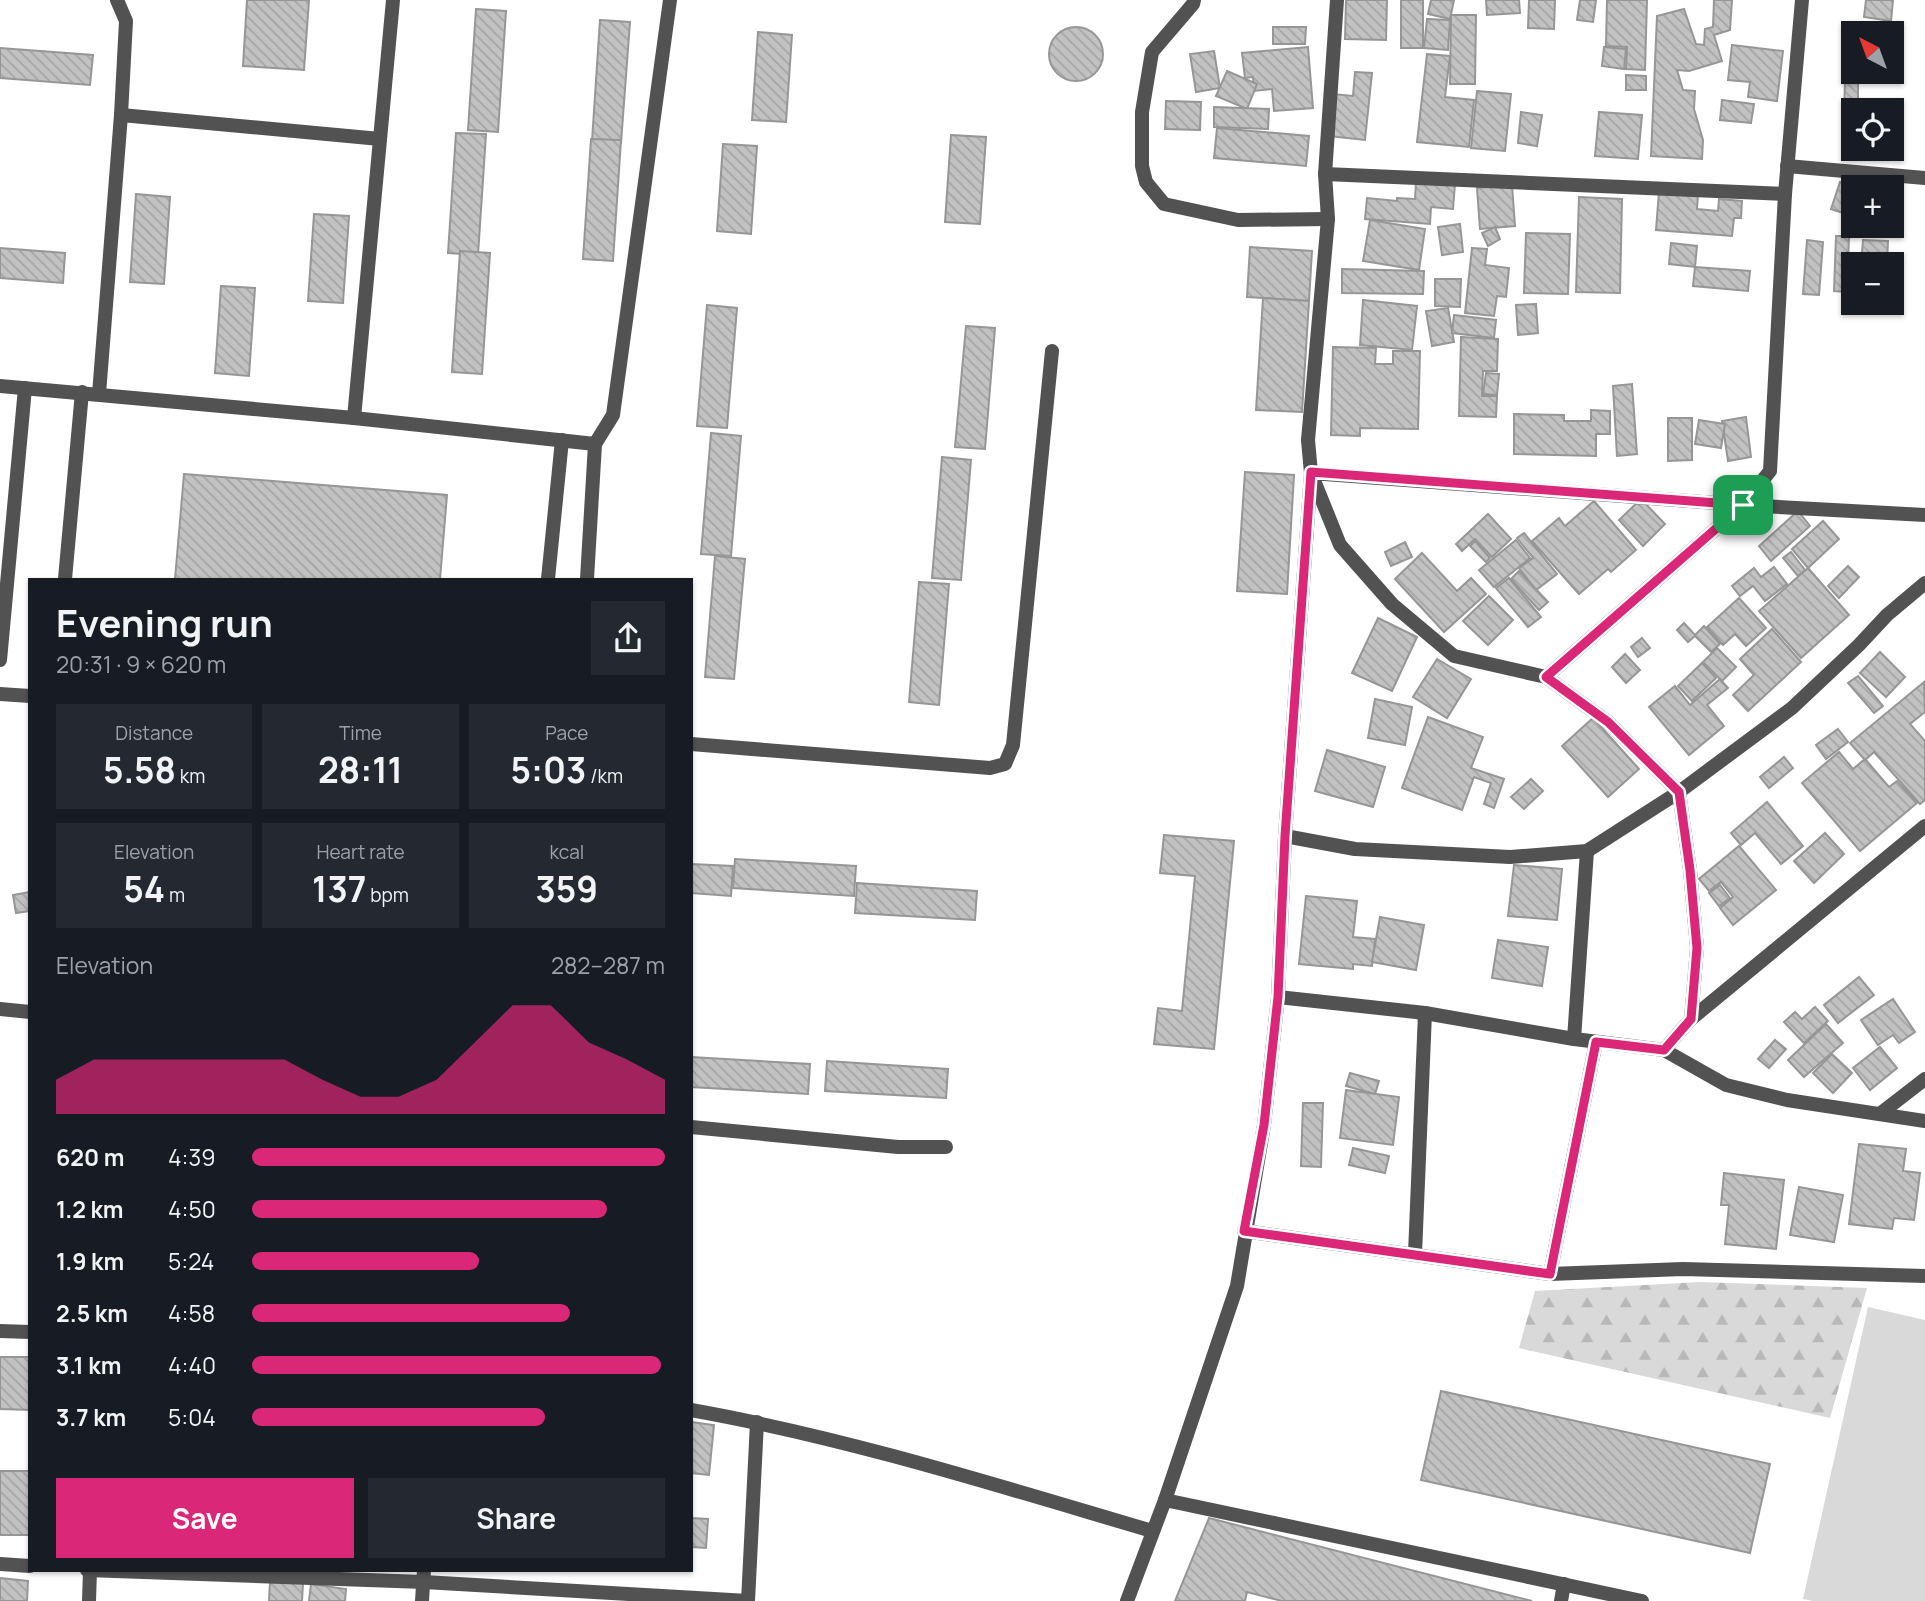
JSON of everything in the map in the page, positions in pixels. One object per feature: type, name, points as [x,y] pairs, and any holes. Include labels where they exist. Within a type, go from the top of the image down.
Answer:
[{"type":"street","points":[[99,394],[126,21],[117,0]]},
{"type":"street","points":[[354,418],[393,0]]},
{"type":"street","points":[[587,578],[595,444],[613,415],[670,0]]},
{"type":"street","points":[[1194,0],[1152,52],[1142,112],[1142,166],[1146,182],[1164,204],[1238,220],[1328,219]]},
{"type":"street","points":[[1127,1601],[1165,1500],[1237,1286],[1244,1231],[1264,1125],[1278,997],[1285,836],[1311,472],[1308,440],[1328,219],[1325,174],[1337,0]]},
{"type":"street","points":[[1546,677],[1743,505],[1770,471],[1785,194],[1802,0]]},
{"type":"street","points":[[121,115],[380,139]]},
{"type":"street","points":[[1787,166],[1925,178]]},
{"type":"street","points":[[1325,174],[1785,194]]},
{"type":"street","points":[[693,744],[990,768],[1005,764],[1013,745],[1052,351]]},
{"type":"street","points":[[0,386],[354,418],[595,444]]},
{"type":"street","points":[[0,660],[25,388]]},
{"type":"street","points":[[65,578],[82,393]]},
{"type":"street","points":[[548,578],[562,440]]},
{"type":"street","points":[[1311,472],[1743,505],[1925,515]]},
{"type":"street","points":[[1311,472],[1340,545],[1392,604],[1454,656],[1546,677],[1608,722],[1679,792],[1697,948],[1691,1019]]},
{"type":"street","points":[[1285,836],[1355,849],[1510,857],[1587,851],[1679,792],[1792,708],[1887,615],[1925,583]]},
{"type":"street","points":[[0,694],[28,696]]},
{"type":"street","points":[[1664,1050],[1691,1019],[1925,826]]},
{"type":"street","points":[[1574,1038],[1587,851]]},
{"type":"street","points":[[1278,997],[1425,1013],[1596,1042],[1664,1050],[1726,1085],[1787,1100],[1925,1121]]},
{"type":"street","points":[[0,1009],[28,1012]]},
{"type":"street","points":[[1415,1254],[1425,1013]]},
{"type":"street","points":[[1550,1274],[1596,1042]]},
{"type":"street","points":[[1881,1113],[1925,1079]]},
{"type":"street","points":[[693,1127],[898,1147],[946,1147]]},
{"type":"street","points":[[1244,1231],[1550,1274],[1683,1269],[1925,1276]]},
{"type":"street","points":[[0,1331],[28,1332]]},
{"type":"street","points":[[693,1410],[757,1422],[904,1458],[1152,1531]]},
{"type":"street","points":[[201,1572],[424,1576],[748,1601],[757,1422]]},
{"type":"street","points":[[1165,1500],[1643,1601]]},
{"type":"street","points":[[0,1564],[28,1566]]},
{"type":"street","points":[[89,1572],[89,1601]]},
{"type":"street","points":[[422,1601],[424,1576]]},
{"type":"street","points":[[1560,1601],[1564,1584]]},
{"type":"green space","points":[[1700,1282],[1867,1288],[1830,1418],[1519,1348],[1535,1291]]},
{"type":"green space","points":[[1868,1307],[1925,1320],[1925,1601],[1803,1599]]},
{"type":"building","points":[[247,0],[309,0],[304,70],[243,66]]},
{"type":"building","points":[[1346,0],[1387,0],[1386,40],[1345,39]]},
{"type":"building","points":[[1401,0],[1423,0],[1423,48],[1401,48]]},
{"type":"building","points":[[1431,0],[1454,0],[1450,19],[1428,14]]},
{"type":"building","points":[[1486,0],[1519,0],[1520,13],[1487,15]]},
{"type":"building","points":[[1529,0],[1555,0],[1554,29],[1528,28]]},
{"type":"building","points":[[1580,0],[1596,0],[1593,22],[1577,20]]},
{"type":"building","points":[[1607,0],[1647,0],[1645,70],[1626,69],[1627,47],[1606,46]]},
{"type":"building","points":[[1714,0],[1732,0],[1730,30],[1714,35],[1722,61],[1689,71],[1677,70],[1683,90],[1695,91],[1694,109],[1703,140],[1702,159],[1651,156],[1657,16],[1684,9],[1696,44],[1704,45],[1705,29],[1713,27]]},
{"type":"building","points":[[1866,0],[1893,0],[1891,21],[1864,17]]},
{"type":"building","points":[[476,9],[506,11],[498,132],[468,130]]},
{"type":"building","points":[[1451,15],[1476,15],[1475,84],[1450,84]]},
{"type":"building","points":[[1427,19],[1450,20],[1448,50],[1424,48]]},
{"type":"building","points":[[600,20],[630,22],[621,143],[592,141]]},
{"type":"building","points":[[1081,27],[1091,31],[1099,39],[1103,54],[1099,69],[1091,77],[1071,81],[1061,77],[1053,69],[1049,49],[1053,39],[1061,31]]},
{"type":"building","points":[[1273,27],[1306,27],[1305,44],[1273,44]]},
{"type":"building","points":[[758,32],[792,35],[786,122],[752,120]]},
{"type":"building","points":[[1732,45],[1783,51],[1777,101],[1748,97],[1750,82],[1728,80]]},
{"type":"building","points":[[1308,47],[1313,108],[1274,111],[1272,89],[1254,91],[1253,77],[1245,78],[1242,53]]},
{"type":"building","points":[[1604,47],[1626,49],[1624,69],[1602,66]]},
{"type":"building","points":[[0,48],[93,55],[90,85],[0,78]]},
{"type":"building","points":[[1214,51],[1220,88],[1196,92],[1190,54]]},
{"type":"building","points":[[1427,54],[1450,56],[1445,97],[1474,100],[1469,147],[1417,142]]},
{"type":"building","points":[[1227,71],[1257,84],[1247,109],[1216,96]]},
{"type":"building","points":[[1355,72],[1372,73],[1365,140],[1329,136],[1333,94],[1353,96]]},
{"type":"building","points":[[1626,75],[1646,76],[1646,90],[1626,90]]},
{"type":"building","points":[[1845,84],[1858,84],[1858,98],[1844,98]]},
{"type":"building","points":[[1477,91],[1511,94],[1505,151],[1471,148]]},
{"type":"building","points":[[1722,100],[1754,104],[1751,123],[1720,120]]},
{"type":"building","points":[[1166,101],[1201,102],[1200,130],[1165,129]]},
{"type":"building","points":[[1214,107],[1269,109],[1268,129],[1214,127]]},
{"type":"building","points":[[1521,112],[1542,115],[1537,146],[1518,143]]},
{"type":"building","points":[[1599,112],[1642,115],[1638,159],[1595,156]]},
{"type":"building","points":[[1217,128],[1309,136],[1306,166],[1214,158]]},
{"type":"building","points":[[456,133],[486,134],[478,255],[448,253]]},
{"type":"building","points":[[951,135],[986,137],[980,224],[945,222]]},
{"type":"building","points":[[591,139],[621,140],[613,261],[583,259]]},
{"type":"building","points":[[723,144],[757,146],[751,234],[717,231]]},
{"type":"building","points":[[1416,181],[1455,184],[1453,209],[1431,207],[1430,224],[1365,219],[1367,198],[1397,201],[1397,198],[1415,199]]},
{"type":"building","points":[[1840,182],[1841,182],[1841,212],[1831,209]]},
{"type":"building","points":[[1512,185],[1515,226],[1480,229],[1477,188]]},
{"type":"building","points":[[1659,191],[1698,194],[1697,209],[1718,211],[1719,199],[1742,201],[1741,218],[1734,218],[1732,236],[1656,230]]},
{"type":"building","points":[[136,194],[170,197],[164,284],[130,282]]},
{"type":"building","points":[[1579,197],[1622,199],[1620,293],[1576,292]]},
{"type":"building","points":[[314,214],[349,216],[343,303],[308,301]]},
{"type":"building","points":[[1370,220],[1425,229],[1419,270],[1363,261]]},
{"type":"building","points":[[1460,224],[1463,252],[1442,255],[1438,227]]},
{"type":"building","points":[[1495,227],[1500,239],[1488,246],[1482,233]]},
{"type":"building","points":[[1526,233],[1570,234],[1568,294],[1524,293]]},
{"type":"building","points":[[1836,236],[1841,236],[1849,238],[1848,252],[1841,252],[1841,292],[1834,291]]},
{"type":"building","points":[[1807,240],[1823,242],[1819,295],[1803,294]]},
{"type":"building","points":[[1863,240],[1888,241],[1888,252],[1862,252]]},
{"type":"building","points":[[1671,243],[1697,246],[1695,267],[1669,264]]},
{"type":"building","points":[[1250,247],[1312,251],[1309,301],[1247,297]]},
{"type":"building","points":[[0,248],[65,253],[63,283],[0,278]]},
{"type":"building","points":[[1472,248],[1487,249],[1485,265],[1509,268],[1506,297],[1497,296],[1494,316],[1465,313]]},
{"type":"building","points":[[460,251],[490,253],[482,374],[452,372]]},
{"type":"building","points":[[1695,267],[1750,271],[1748,291],[1693,286]]},
{"type":"building","points":[[1342,269],[1424,271],[1423,294],[1342,293]]},
{"type":"building","points":[[1435,279],[1461,279],[1460,307],[1435,306]]},
{"type":"building","points":[[221,286],[255,288],[249,376],[215,373]]},
{"type":"building","points":[[1263,298],[1309,301],[1302,412],[1256,410]]},
{"type":"building","points":[[1363,300],[1417,306],[1412,350],[1360,345]]},
{"type":"building","points":[[1536,304],[1538,333],[1518,335],[1516,305]]},
{"type":"building","points":[[707,305],[737,308],[727,428],[697,426]]},
{"type":"building","points":[[1448,308],[1454,342],[1432,346],[1426,311]]},
{"type":"building","points":[[1454,315],[1496,320],[1494,338],[1452,333]]},
{"type":"building","points":[[966,326],[995,328],[985,449],[955,447]]},
{"type":"building","points":[[1461,337],[1498,339],[1497,371],[1483,371],[1482,396],[1497,396],[1496,417],[1459,416]]},
{"type":"building","points":[[1333,347],[1376,348],[1375,364],[1393,364],[1393,351],[1420,351],[1418,429],[1360,428],[1360,436],[1331,435]]},
{"type":"building","points":[[1486,373],[1499,374],[1497,395],[1483,394]]},
{"type":"building","points":[[1632,384],[1637,454],[1617,456],[1613,386]]},
{"type":"building","points":[[1591,410],[1610,411],[1610,434],[1596,434],[1596,456],[1514,454],[1514,414],[1564,415],[1564,421],[1591,421]]},
{"type":"building","points":[[1746,417],[1751,457],[1728,461],[1722,421]]},
{"type":"building","points":[[1668,418],[1692,418],[1692,460],[1668,461]]},
{"type":"building","points":[[1699,420],[1725,424],[1721,448],[1695,444]]},
{"type":"building","points":[[711,433],[741,436],[731,556],[701,554]]},
{"type":"building","points":[[942,457],[971,460],[961,580],[932,578]]},
{"type":"building","points":[[1245,472],[1294,475],[1287,594],[1237,591]]},
{"type":"building","points":[[184,474],[447,495],[440,578],[175,578]]},
{"type":"building","points":[[1641,499],[1665,524],[1643,546],[1619,520]]},
{"type":"building","points":[[1594,501],[1636,550],[1611,572],[1608,569],[1579,594],[1532,541],[1559,518],[1565,526]]},
{"type":"building","points":[[1798,511],[1810,526],[1771,561],[1759,546]]},
{"type":"building","points":[[1488,514],[1511,539],[1492,557],[1475,539],[1462,551],[1456,544]]},
{"type":"building","points":[[1823,521],[1839,539],[1808,568],[1792,549]]},
{"type":"building","points":[[1524,533],[1557,574],[1536,590],[1519,568],[1533,558],[1517,538]]},
{"type":"building","points":[[1516,540],[1530,558],[1494,587],[1479,570]]},
{"type":"building","points":[[1475,541],[1490,558],[1486,562],[1470,546]]},
{"type":"building","points":[[1405,542],[1412,557],[1391,566],[1385,552]]},
{"type":"building","points":[[1791,552],[1805,570],[1798,576],[1783,558]]},
{"type":"building","points":[[1422,553],[1457,591],[1471,578],[1486,594],[1444,632],[1395,579]]},
{"type":"building","points":[[715,556],[745,559],[734,679],[705,677]]},
{"type":"building","points":[[1848,566],[1859,577],[1839,598],[1828,586]]},
{"type":"building","points":[[1774,567],[1787,584],[1765,601],[1753,586],[1740,596],[1732,586],[1754,568],[1761,577]]},
{"type":"building","points":[[1808,568],[1849,615],[1801,658],[1759,611]]},
{"type":"building","points":[[1519,571],[1548,602],[1539,610],[1511,579]]},
{"type":"building","points":[[1509,578],[1541,617],[1528,627],[1496,588]]},
{"type":"building","points":[[919,582],[949,584],[939,705],[909,702]]},
{"type":"building","points":[[1489,596],[1513,620],[1488,645],[1463,621]]},
{"type":"building","points":[[1739,598],[1766,628],[1746,646],[1735,634],[1723,645],[1707,627]]},
{"type":"building","points":[[1378,618],[1417,637],[1392,691],[1352,673]]},
{"type":"building","points":[[1684,623],[1695,635],[1704,626],[1720,644],[1711,652],[1695,636],[1688,642],[1677,630]]},
{"type":"building","points":[[1772,629],[1801,662],[1748,711],[1733,695],[1754,675],[1740,659]]},
{"type":"building","points":[[1642,638],[1650,648],[1638,657],[1631,647]]},
{"type":"building","points":[[1717,648],[1736,667],[1722,681],[1703,662]]},
{"type":"building","points":[[1880,652],[1905,677],[1886,697],[1860,673]]},
{"type":"building","points":[[1625,654],[1640,670],[1626,683],[1612,667]]},
{"type":"building","points":[[1437,659],[1471,679],[1447,718],[1413,697]]},
{"type":"building","points":[[1702,663],[1716,678],[1692,701],[1678,686]]},
{"type":"building","points":[[1858,676],[1883,706],[1874,713],[1848,683]]},
{"type":"building","points":[[1720,679],[1728,688],[1707,705],[1724,726],[1689,755],[1649,707],[1675,686],[1690,705]]},
{"type":"building","points":[[1924,682],[1925,712],[1910,724],[1925,741],[1925,800],[1920,804],[1874,752],[1865,760],[1850,743]]},
{"type":"building","points":[[1375,699],[1412,707],[1405,745],[1368,738]]},
{"type":"building","points":[[1428,717],[1483,737],[1471,768],[1504,779],[1494,808],[1484,804],[1491,783],[1474,777],[1462,810],[1402,788]]},
{"type":"building","points":[[1593,718],[1639,769],[1608,797],[1562,746]]},
{"type":"building","points":[[1838,729],[1848,742],[1826,759],[1816,745]]},
{"type":"building","points":[[1327,750],[1385,767],[1373,807],[1315,791]]},
{"type":"building","points":[[1839,752],[1853,769],[1865,759],[1889,787],[1897,781],[1917,803],[1860,851],[1802,783]]},
{"type":"building","points":[[1784,757],[1793,768],[1769,788],[1760,777]]},
{"type":"building","points":[[1531,779],[1543,791],[1524,809],[1511,797]]},
{"type":"building","points":[[1767,802],[1803,846],[1781,864],[1755,833],[1741,845],[1731,833]]},
{"type":"building","points":[[1825,833],[1844,854],[1814,883],[1794,861]]},
{"type":"building","points":[[1164,835],[1234,841],[1214,1049],[1154,1044],[1158,1008],[1182,1011],[1195,876],[1160,873]]},
{"type":"building","points":[[1739,846],[1776,890],[1733,925],[1720,908],[1733,897],[1721,882],[1709,891],[1699,879]]},
{"type":"building","points":[[735,859],[856,866],[854,896],[733,888]]},
{"type":"building","points":[[693,864],[733,866],[731,896],[693,893]]},
{"type":"building","points":[[1514,865],[1562,869],[1557,920],[1508,916]]},
{"type":"building","points":[[857,883],[977,891],[975,920],[855,913]]},
{"type":"building","points":[[1720,885],[1730,898],[1719,906],[1709,893]]},
{"type":"building","points":[[28,892],[28,911],[16,913],[13,895]]},
{"type":"building","points":[[1306,896],[1357,901],[1353,937],[1375,939],[1372,966],[1353,964],[1353,969],[1299,964]]},
{"type":"building","points":[[1380,917],[1424,925],[1416,970],[1372,962]]},
{"type":"building","points":[[1498,940],[1548,947],[1542,986],[1492,978]]},
{"type":"building","points":[[1859,977],[1874,995],[1838,1023],[1824,1005]]},
{"type":"building","points":[[1893,999],[1915,1032],[1899,1043],[1893,1035],[1878,1045],[1861,1020]]},
{"type":"building","points":[[1815,1007],[1828,1021],[1804,1043],[1784,1022],[1795,1012],[1802,1019]]},
{"type":"building","points":[[1826,1024],[1843,1043],[1804,1077],[1788,1060]]},
{"type":"building","points":[[1775,1040],[1786,1049],[1769,1068],[1758,1059]]},
{"type":"building","points":[[1880,1047],[1897,1068],[1870,1090],[1853,1068]]},
{"type":"building","points":[[1832,1054],[1852,1073],[1833,1093],[1813,1073]]},
{"type":"building","points":[[693,1057],[810,1064],[808,1094],[693,1087]]},
{"type":"building","points":[[827,1061],[948,1069],[946,1098],[825,1091]]},
{"type":"building","points":[[1350,1073],[1379,1081],[1375,1094],[1346,1086]]},
{"type":"building","points":[[1346,1090],[1399,1097],[1393,1145],[1340,1138]]},
{"type":"building","points":[[1303,1103],[1323,1103],[1321,1167],[1301,1166]]},
{"type":"building","points":[[1859,1144],[1906,1149],[1903,1171],[1920,1173],[1914,1220],[1894,1218],[1892,1229],[1849,1224]]},
{"type":"building","points":[[1353,1148],[1389,1156],[1385,1173],[1349,1165]]},
{"type":"building","points":[[1724,1173],[1784,1180],[1776,1249],[1725,1244],[1729,1205],[1721,1205]]},
{"type":"building","points":[[1799,1187],[1843,1195],[1834,1242],[1790,1235]]},
{"type":"building","points":[[0,1357],[28,1357],[28,1410],[0,1409]]},
{"type":"building","points":[[1441,1391],[1770,1464],[1750,1553],[1421,1480]]},
{"type":"building","points":[[693,1422],[714,1425],[709,1475],[693,1473]]},
{"type":"building","points":[[0,1471],[28,1471],[28,1535],[0,1535]]},
{"type":"building","points":[[693,1518],[708,1519],[706,1548],[693,1547]]},
{"type":"building","points":[[1209,1518],[1532,1601],[1282,1601],[1247,1592],[1245,1601],[1175,1601]]},
{"type":"building","points":[[0,1578],[28,1581],[27,1601],[0,1601]]},
{"type":"building","points":[[270,1582],[303,1583],[302,1601],[269,1601]]},
{"type":"building","points":[[311,1584],[346,1589],[345,1601],[309,1601]]},
{"type":"route","points":[[1311,472],[1743,505],[1546,677],[1608,722],[1679,792],[1697,948],[1691,1019],[1664,1050],[1596,1042],[1550,1274],[1244,1231],[1264,1125],[1278,997],[1285,836],[1311,472]]}]
